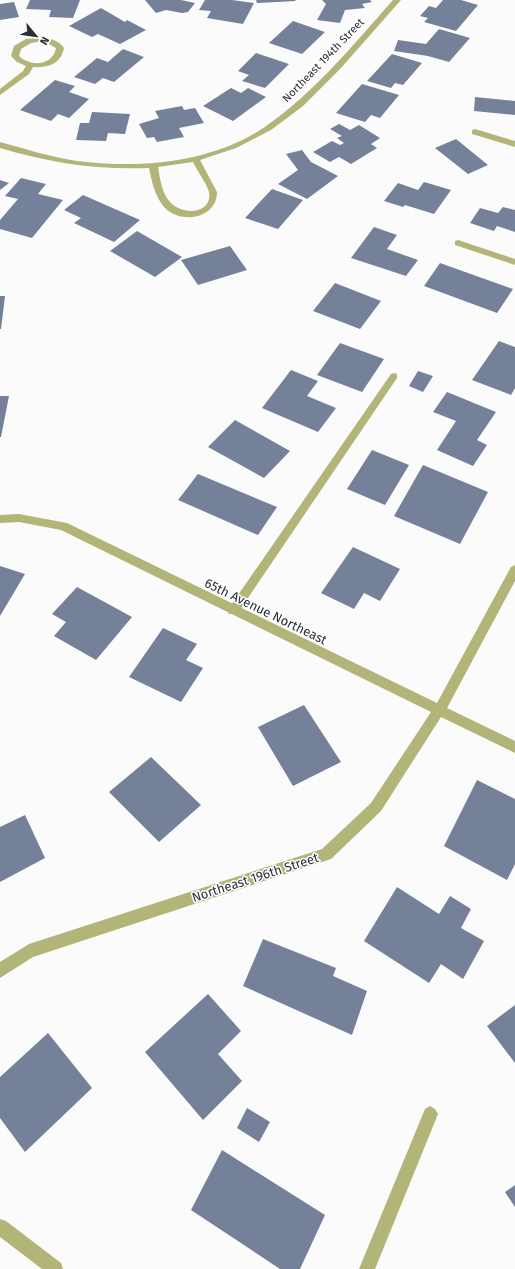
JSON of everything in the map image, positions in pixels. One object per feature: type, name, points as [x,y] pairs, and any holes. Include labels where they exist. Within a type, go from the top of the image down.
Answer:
[{"type":"street","name":"Northeast 194th Street","points":[[0,145],[38,157],[89,166],[119,167],[152,165],[195,158],[234,146],[256,136],[300,105],[397,0]]},
{"type":"street","points":[[44,40],[57,44],[60,48],[58,57],[53,61],[38,65],[30,65],[18,60],[15,56],[17,48],[22,44],[29,41],[44,40]]},
{"type":"street","points":[[0,93],[26,72],[30,65]]},
{"type":"street","points":[[475,132],[515,144]]},
{"type":"street","points":[[152,165],[156,183],[165,201],[177,212],[190,214],[209,208],[213,203],[214,197],[214,192],[195,158]]},
{"type":"street","points":[[458,243],[515,262]]},
{"type":"street","name":"65th Avenue Northeast","points":[[0,518],[19,518],[63,526],[233,611],[515,747]]},
{"type":"street","name":"Northeast 196th Street","points":[[0,971],[29,951],[326,854],[376,807],[439,710],[515,570]]},
{"type":"street","points":[[367,1269],[430,1114]]},
{"type":"street","points":[[0,1227],[55,1269]]},
{"type":"lane","points":[[233,611],[394,376]]},
{"type":"building","points":[[30,0],[80,0],[73,18],[49,17],[51,10],[26,9]]},
{"type":"building","points":[[145,0],[181,0],[195,3],[188,12],[182,13],[166,10],[156,13]]},
{"type":"building","points":[[205,0],[232,0],[254,3],[243,24],[207,18],[211,11],[199,10]]},
{"type":"building","points":[[256,0],[295,0],[296,1],[257,3]]},
{"type":"building","points":[[322,0],[370,0],[372,2],[362,4],[365,8],[345,10],[340,23],[317,20],[326,4]]},
{"type":"building","points":[[443,0],[461,0],[478,5],[456,31],[424,22],[428,18],[420,16],[429,6],[436,8]]},
{"type":"building","points":[[14,2],[19,17],[0,20],[0,4]]},
{"type":"building","points":[[101,8],[125,22],[127,20],[146,30],[120,44],[98,34],[92,37],[69,26]]},
{"type":"building","points":[[293,21],[325,32],[302,54],[269,43]]},
{"type":"building","points":[[439,29],[470,38],[449,62],[428,56],[394,51],[398,40],[426,44]]},
{"type":"building","points":[[123,49],[144,57],[114,82],[103,78],[95,84],[74,77],[97,58],[108,62]]},
{"type":"building","points":[[256,53],[289,64],[265,88],[242,81],[249,75],[238,71]]},
{"type":"building","points":[[392,54],[422,63],[403,85],[395,83],[391,88],[367,81]]},
{"type":"building","points":[[55,80],[75,86],[69,92],[89,99],[69,118],[58,114],[51,121],[20,110]]},
{"type":"building","points":[[362,84],[399,95],[380,118],[371,115],[365,122],[336,113]]},
{"type":"building","points":[[231,88],[241,93],[248,88],[266,97],[233,121],[203,106]]},
{"type":"building","points":[[475,97],[515,101],[515,115],[474,111]]},
{"type":"building","points":[[182,106],[184,110],[195,108],[204,123],[179,128],[184,137],[157,142],[154,137],[147,138],[139,124],[159,118],[155,111]]},
{"type":"building","points":[[92,112],[130,114],[125,134],[108,133],[106,141],[76,140],[80,123],[89,123]]},
{"type":"building","points":[[339,124],[350,130],[359,125],[380,138],[371,144],[377,148],[351,164],[339,157],[330,162],[313,152],[332,141],[340,145],[344,143],[337,138],[342,136],[330,129]]},
{"type":"building","points":[[456,139],[488,165],[468,174],[435,148]]},
{"type":"building","points":[[302,150],[311,162],[338,176],[307,199],[278,184],[298,170],[286,154]]},
{"type":"building","points":[[21,178],[46,184],[38,194],[63,200],[32,238],[0,229],[0,220],[18,199],[5,196]]},
{"type":"building","points":[[0,180],[9,183],[0,190]]},
{"type":"building","points":[[424,182],[451,190],[434,214],[405,205],[403,207],[384,201],[398,183],[418,190]]},
{"type":"building","points":[[272,189],[303,200],[278,229],[245,218]]},
{"type":"building","points":[[83,195],[140,220],[114,242],[74,223],[81,218],[64,210]]},
{"type":"building","points":[[503,207],[515,210],[515,232],[497,226],[494,231],[470,223],[480,208],[498,213]]},
{"type":"building","points":[[374,227],[397,235],[387,249],[418,260],[406,276],[351,258]]},
{"type":"building","points":[[137,231],[182,257],[155,277],[110,251]]},
{"type":"building","points":[[230,246],[247,270],[198,285],[181,260]]},
{"type":"building","points":[[440,263],[513,289],[497,313],[424,286]]},
{"type":"building","points":[[335,283],[381,301],[360,329],[313,311]]},
{"type":"building","points":[[0,296],[5,296],[1,329],[0,329]]},
{"type":"building","points":[[499,341],[515,347],[515,388],[511,395],[472,380]]},
{"type":"building","points":[[340,343],[384,359],[362,392],[317,375]]},
{"type":"building","points":[[291,370],[318,381],[307,396],[336,408],[318,432],[262,408]]},
{"type":"building","points":[[418,371],[433,376],[423,392],[409,386]]},
{"type":"building","points":[[447,392],[496,412],[477,440],[487,445],[473,466],[437,450],[456,421],[433,412]]},
{"type":"building","points":[[0,396],[9,396],[1,437],[0,437]]},
{"type":"building","points":[[235,420],[290,451],[264,478],[208,447]]},
{"type":"building","points":[[372,450],[409,465],[385,505],[347,489]]},
{"type":"building","points":[[423,465],[488,492],[460,544],[394,516]]},
{"type":"building","points":[[198,474],[277,507],[258,535],[178,500]]},
{"type":"building","points":[[353,547],[400,569],[380,601],[364,593],[354,609],[321,593]]},
{"type":"building","points":[[0,566],[25,574],[0,616]]},
{"type":"building","points":[[77,587],[132,617],[96,660],[54,636],[66,622],[52,614]]},
{"type":"building","points":[[163,628],[197,644],[186,660],[203,668],[181,702],[129,677]]},
{"type":"building","points":[[304,705],[341,762],[293,786],[258,727]]},
{"type":"building","points":[[151,757],[201,805],[159,842],[109,792]]},
{"type":"building","points":[[477,780],[515,799],[515,864],[507,880],[444,846]]},
{"type":"building","points":[[25,815],[45,858],[0,882],[0,827]]},
{"type":"building","points":[[397,887],[439,914],[450,896],[471,909],[461,928],[484,941],[463,979],[441,964],[429,983],[364,941]]},
{"type":"building","points":[[263,939],[336,968],[333,976],[367,991],[352,1035],[243,986]]},
{"type":"building","points":[[208,994],[241,1031],[218,1054],[242,1081],[203,1120],[145,1052]]},
{"type":"building","points":[[515,1005],[515,1063],[487,1026]]},
{"type":"building","points":[[48,1033],[92,1088],[25,1152],[0,1118],[0,1077]]},
{"type":"building","points":[[247,1108],[270,1122],[259,1142],[237,1128]]},
{"type":"building","points":[[222,1150],[325,1215],[300,1269],[280,1269],[191,1210]]},
{"type":"building","points":[[515,1185],[515,1207],[505,1192]]}]
